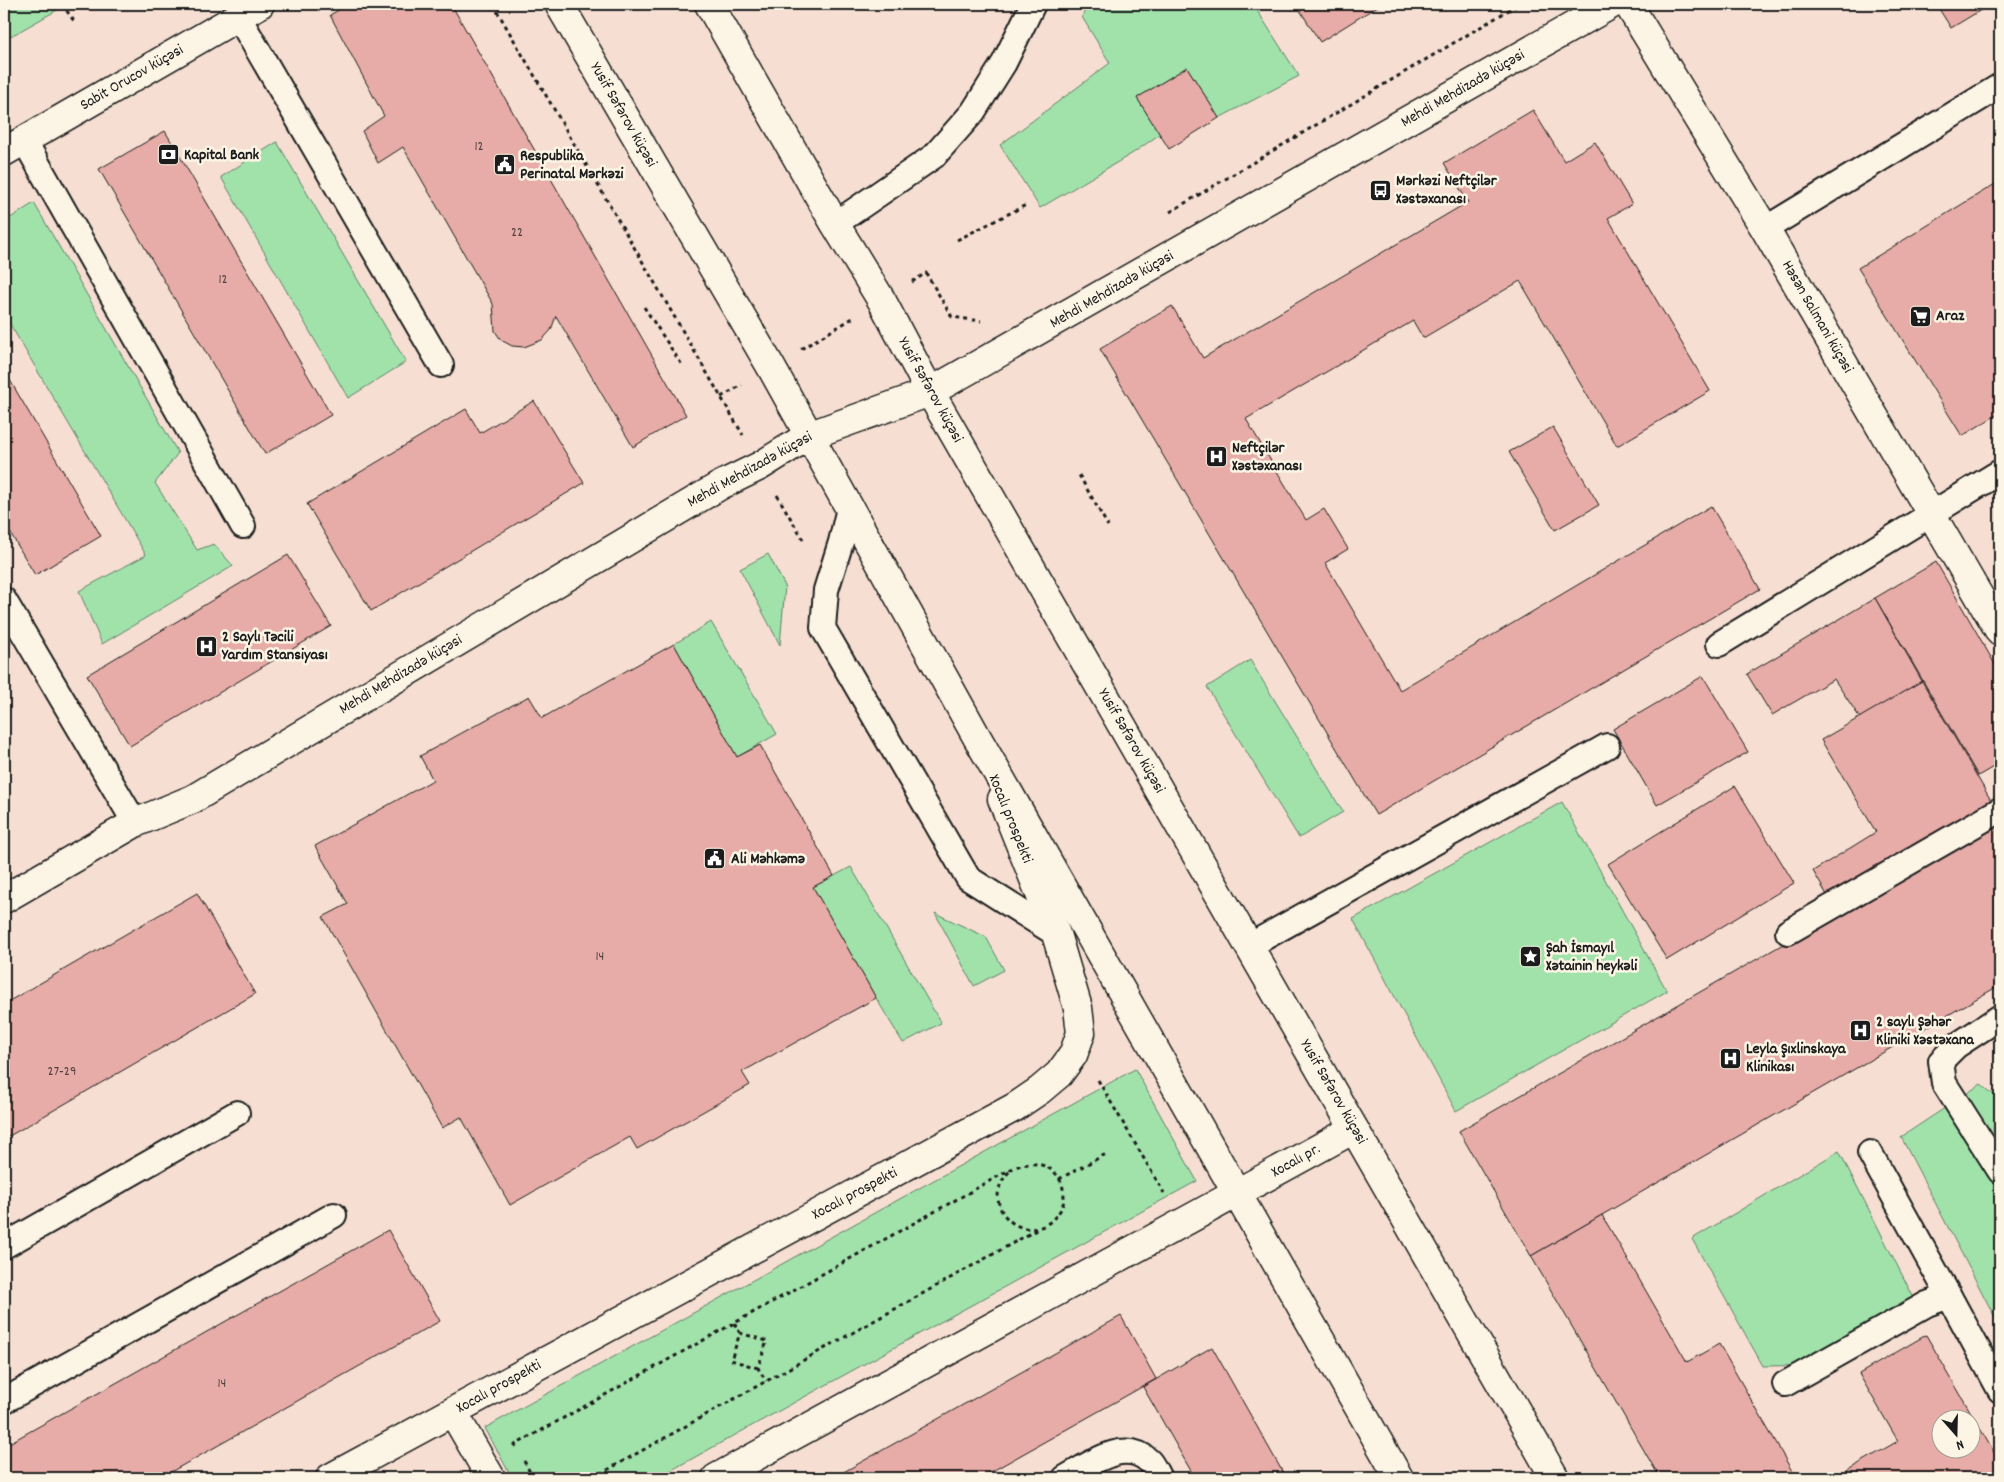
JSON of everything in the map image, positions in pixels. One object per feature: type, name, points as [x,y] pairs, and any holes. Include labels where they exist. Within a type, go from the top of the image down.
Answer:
[{"type":"main road","name":"Yusif Səfərov küçəsi","points":[[559,4],[770,367],[978,739],[1399,1478]]},
{"type":"main road","name":"Yusif Səfərov küçəsi","points":[[709,4],[835,224],[882,301],[930,392],[1555,1478]]},
{"type":"main road","name":"Mehdi Mehdizadə küçəsi","points":[[4,899],[135,823],[192,799],[721,485],[760,466],[808,436],[930,392],[1612,4]]},
{"type":"main road","name":"Həsən Salmani küçəsi","points":[[1628,4],[1765,229],[2000,632]]},
{"type":"main road","name":"Sabit Orucov küçəsi","points":[[14,146],[249,10]]},
{"type":"main road","name":"Xocalı prospekti","points":[[330,1478],[1006,1112],[1040,1090],[1059,1074],[1074,1055],[1081,1033],[1078,1008],[1056,934],[978,739]]},
{"type":"main road","name":"Xocalı pr.","points":[[1237,1194],[1354,1129]]},
{"type":"main road","points":[[716,1478],[1237,1194]]},
{"type":"main road","points":[[453,1412],[491,1478]]},
{"type":"lane","points":[[835,224],[934,156],[973,112],[1004,63],[1033,4]]},
{"type":"lane","points":[[249,10],[441,365]]},
{"type":"lane","points":[[1765,229],[2000,86]]},
{"type":"lane","points":[[14,146],[243,526]]},
{"type":"lane","points":[[1719,644],[2000,472]]},
{"type":"lane","points":[[848,508],[841,542],[826,590],[823,628],[968,878],[1056,934]]},
{"type":"lane","points":[[4,600],[135,823]]},
{"type":"lane","points":[[1249,946],[1607,746]]},
{"type":"lane","points":[[1788,932],[2000,810]]},
{"type":"lane","points":[[2000,1017],[1956,1046],[1940,1061],[1944,1082],[2000,1171]]},
{"type":"lane","points":[[4,1246],[237,1113]]},
{"type":"lane","points":[[1870,1153],[2000,1390]]},
{"type":"lane","points":[[4,1401],[334,1215]]},
{"type":"lane","points":[[1785,1384],[1927,1304],[1949,1296]]},
{"type":"lane","points":[[1065,1478],[1105,1455],[1130,1451],[1150,1461],[1159,1478]]},
{"type":"path","points":[[62,4],[74,21]]},
{"type":"path","points":[[494,4],[721,397],[926,274],[952,317],[979,322],[987,318]]},
{"type":"path","points":[[1169,213],[1520,4]]},
{"type":"path","points":[[957,240],[1026,205]]},
{"type":"path","points":[[644,308],[682,365]]},
{"type":"path","points":[[1079,475],[1108,526]]},
{"type":"path","points":[[788,514],[806,544]]},
{"type":"path","points":[[1093,1072],[1167,1198]]},
{"type":"path","points":[[1059,1179],[1106,1154]]},
{"type":"path","points":[[533,1478],[515,1445],[1013,1168],[1022,1164],[1033,1163],[1043,1165],[1059,1179],[1063,1189],[1064,1201],[1060,1211],[1053,1220],[1043,1227],[593,1478]]},
{"type":"path","points":[[1013,1168],[1005,1175],[998,1190],[999,1206],[1010,1222],[1021,1228],[1043,1227]]},
{"type":"path","points":[[734,1323],[740,1333],[767,1341],[758,1368]]},
{"type":"path","points":[[740,1333],[731,1360],[758,1368],[766,1382]]},
{"type":"green space","points":[[4,4],[68,4],[4,40]]},
{"type":"green space","points":[[1087,4],[1253,4],[1299,76],[1219,118],[1187,67],[1137,98],[1160,134],[1133,153],[1040,208],[1000,145],[1110,63],[1082,17]]},
{"type":"green space","points":[[277,142],[406,362],[348,398],[221,177]]},
{"type":"green space","points":[[34,203],[178,453],[155,483],[197,550],[214,544],[233,566],[102,644],[79,591],[146,555],[4,314],[4,222]]},
{"type":"green space","points":[[768,554],[785,586],[780,645],[740,569]]},
{"type":"green space","points":[[711,622],[777,734],[737,757],[674,644]]},
{"type":"green space","points":[[1250,660],[1343,812],[1299,838],[1207,687]]},
{"type":"green space","points":[[1562,802],[1667,991],[1456,1111],[1353,919]]},
{"type":"green space","points":[[851,867],[941,1023],[903,1043],[813,887]]},
{"type":"green space","points":[[935,913],[986,937],[1004,970],[974,986]]},
{"type":"green space","points":[[1135,1069],[1197,1181],[657,1478],[512,1478],[485,1428]]},
{"type":"green space","points":[[1981,1084],[2000,1100],[2000,1327],[1901,1137]]},
{"type":"green space","points":[[1839,1151],[1923,1316],[1831,1365],[1763,1366],[1692,1239]]},
{"type":"building","name":"Respublika Perinatal Mərkəzi","points":[[349,4],[451,4],[686,415],[633,447],[556,316],[551,330],[542,340],[524,347],[512,346],[501,340],[495,331],[493,304],[403,147],[378,163],[362,131],[384,116],[330,15]]},
{"type":"building","points":[[1296,4],[1381,4],[1320,42]]},
{"type":"building","points":[[1936,4],[1991,4],[1951,28]]},
{"type":"building","points":[[1187,67],[1219,118],[1169,149],[1137,98]]},
{"type":"building","name":"Neftçilər Xəstəxanası","points":[[1533,110],[1564,161],[1595,142],[1632,204],[1608,218],[1710,391],[1617,446],[1520,281],[1423,338],[1413,321],[1246,419],[1306,520],[1324,509],[1348,549],[1325,563],[1400,690],[1711,506],[1760,589],[1376,815],[1100,349],[1172,306],[1203,358],[1468,202],[1444,163]]},
{"type":"building","points":[[165,131],[331,415],[265,454],[99,169]]},
{"type":"building","points":[[2000,181],[2000,413],[1962,436],[1858,268]]},
{"type":"building","points":[[4,370],[101,536],[35,575],[4,522]]},
{"type":"building","points":[[534,401],[584,483],[371,611],[307,504],[466,409],[480,433]]},
{"type":"building","points":[[1553,427],[1599,505],[1555,530],[1509,452]]},
{"type":"building","points":[[288,555],[331,626],[130,746],[87,675]]},
{"type":"building","points":[[1936,562],[2000,673],[2000,763],[1978,776],[1875,598]]},
{"type":"building","points":[[1875,598],[1922,681],[1860,718],[1834,679],[1772,715],[1747,674]]},
{"type":"building","points":[[674,644],[737,757],[760,745],[834,876],[813,887],[876,998],[742,1072],[750,1085],[637,1149],[630,1137],[510,1205],[461,1117],[442,1128],[323,917],[348,904],[315,846],[433,780],[420,756],[529,696],[542,718]]},
{"type":"building","points":[[1703,676],[1748,752],[1657,805],[1613,729]]},
{"type":"building","points":[[1922,681],[1993,804],[1830,900],[1813,871],[1876,832],[1821,740]]},
{"type":"building","points":[[1735,786],[1794,883],[1667,960],[1608,864]]},
{"type":"building","name":"Leyla Şıxlinskaya Klinikası","points":[[2000,819],[2000,985],[1531,1256],[1459,1131]]},
{"type":"building","points":[[197,893],[255,994],[4,1139],[4,1004]]},
{"type":"building","points":[[1602,1215],[1687,1362],[1719,1344],[1796,1478],[1660,1478],[1531,1256]]},
{"type":"building","points":[[388,1230],[440,1321],[160,1478],[4,1478],[4,1446]]},
{"type":"building","points":[[1121,1316],[1156,1379],[980,1478],[833,1478]]},
{"type":"building","points":[[1926,1335],[1969,1410],[1932,1410],[1932,1460],[1982,1460],[1982,1432],[2000,1463],[2000,1478],[1834,1478],[1898,1441],[1859,1374]]},
{"type":"building","points":[[1212,1347],[1286,1478],[1195,1478],[1143,1387]]},
{"type":"place","name":"Kapital Bank","points":[[168,155]]},
{"type":"place","name":"Respublika Perinatal Mərkəzi","points":[[504,165]]},
{"type":"place","name":"Mərkəzi Neftçilər Xəstəxanası","points":[[1380,190]]},
{"type":"place","name":"Araz","points":[[1920,316]]},
{"type":"place","name":"Neftçilər Xəstəxanası","points":[[1216,457]]},
{"type":"place","name":"2 Saylı Təcili Yardım Stansiyası","points":[[206,646]]},
{"type":"place","name":"Ali Məhkəmə","points":[[715,859]]},
{"type":"place","name":"Şah İsmayıl Xətainin heykəli","points":[[1530,957]]},
{"type":"place","name":"2 saylı Şəhər Kliniki Xəstəxana","points":[[1860,1031]]},
{"type":"place","name":"Leyla Şıxlinskaya Klinikası","points":[[1730,1058]]}]
